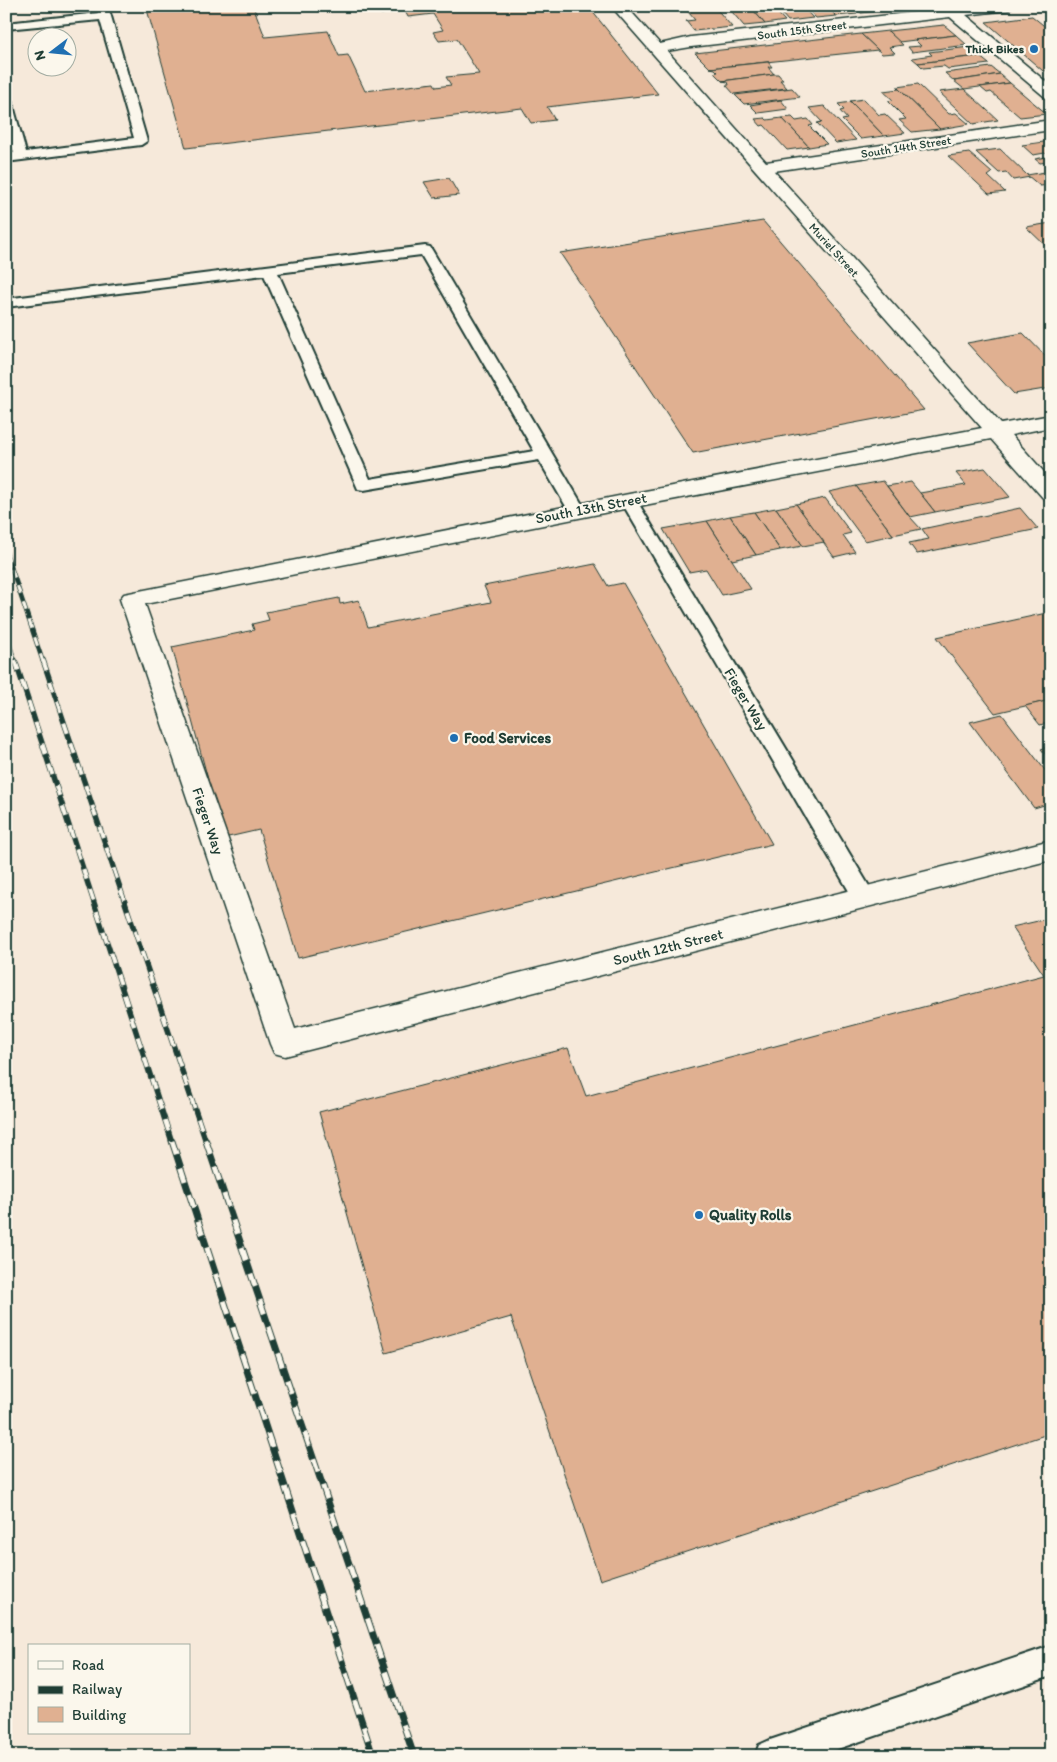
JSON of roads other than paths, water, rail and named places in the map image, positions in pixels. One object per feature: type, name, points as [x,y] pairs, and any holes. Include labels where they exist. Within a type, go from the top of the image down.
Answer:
[{"type":"street","name":"Muriel Street","points":[[618,6],[1051,493]]},
{"type":"street","name":"South 15th Street","points":[[655,49],[691,42],[942,11],[1008,6]]},
{"type":"street","points":[[942,11],[1051,94]]},
{"type":"street","name":"South 14th Street","points":[[762,168],[1051,125]]},
{"type":"street","name":"South 13th Street","points":[[132,599],[577,511],[1051,421]]},
{"type":"street","name":"Fieger Way","points":[[132,599],[285,1044]]},
{"type":"street","name":"South 12th Street","points":[[285,1044],[1051,850]]},
{"type":"lane","points":[[6,26],[103,11],[141,141],[6,158]]},
{"type":"lane","points":[[6,102],[21,156]]},
{"type":"lane","points":[[8,300],[425,250],[577,511]]},
{"type":"lane","points":[[269,270],[364,485],[545,454]]},
{"type":"lane","name":"Fieger Way","points":[[629,501],[864,897]]},
{"type":"lane","points":[[770,1756],[1051,1661]]},
{"type":"railway","points":[[6,552],[43,662]]},
{"type":"railway","points":[[6,633],[15,662]]},
{"type":"railway","points":[[15,660],[172,1142]]},
{"type":"railway","points":[[43,660],[206,1142]]},
{"type":"railway","points":[[172,1141],[373,1756]]},
{"type":"railway","points":[[206,1141],[414,1756]]},
{"type":"place","name":"Thick Bikes","points":[[1034,49]]},
{"type":"place","name":"Food Services","points":[[454,738]]},
{"type":"place","name":"Quality Rolls","points":[[699,1215]]}]
